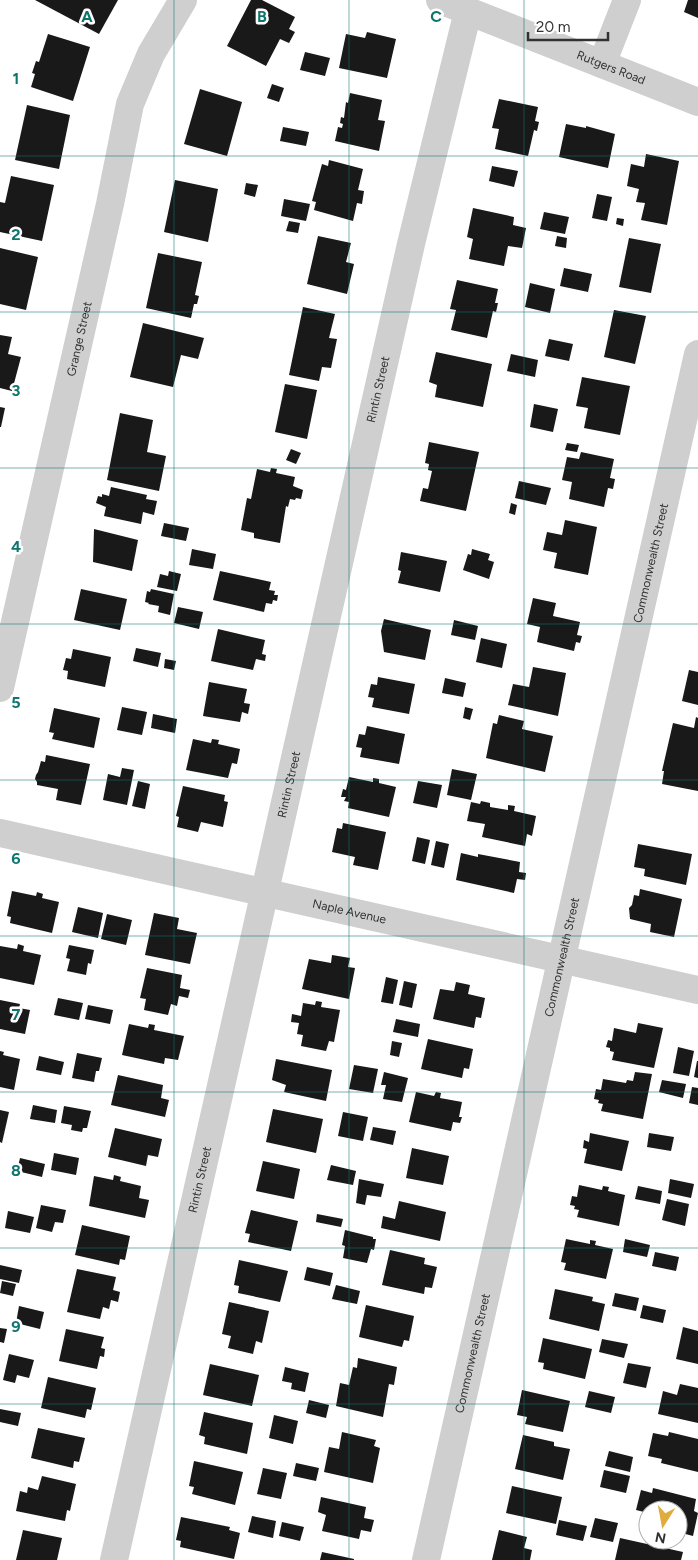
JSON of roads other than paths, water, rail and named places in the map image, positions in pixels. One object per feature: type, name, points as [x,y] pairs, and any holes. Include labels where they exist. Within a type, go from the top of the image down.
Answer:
[{"type":"street","name":"Grange Street","points":[[0,688],[110,204],[130,104],[151,54],[183,0]]},
{"type":"street","name":"Rutgers Road","points":[[440,0],[698,102]]},
{"type":"street","points":[[602,64],[627,0]]},
{"type":"street","name":"Rintin Street","points":[[114,1560],[410,244],[468,11]]},
{"type":"street","name":"Commonwealth Street","points":[[426,1560],[698,354]]},
{"type":"street","name":"Naple Avenue","points":[[0,833],[698,990]]}]
